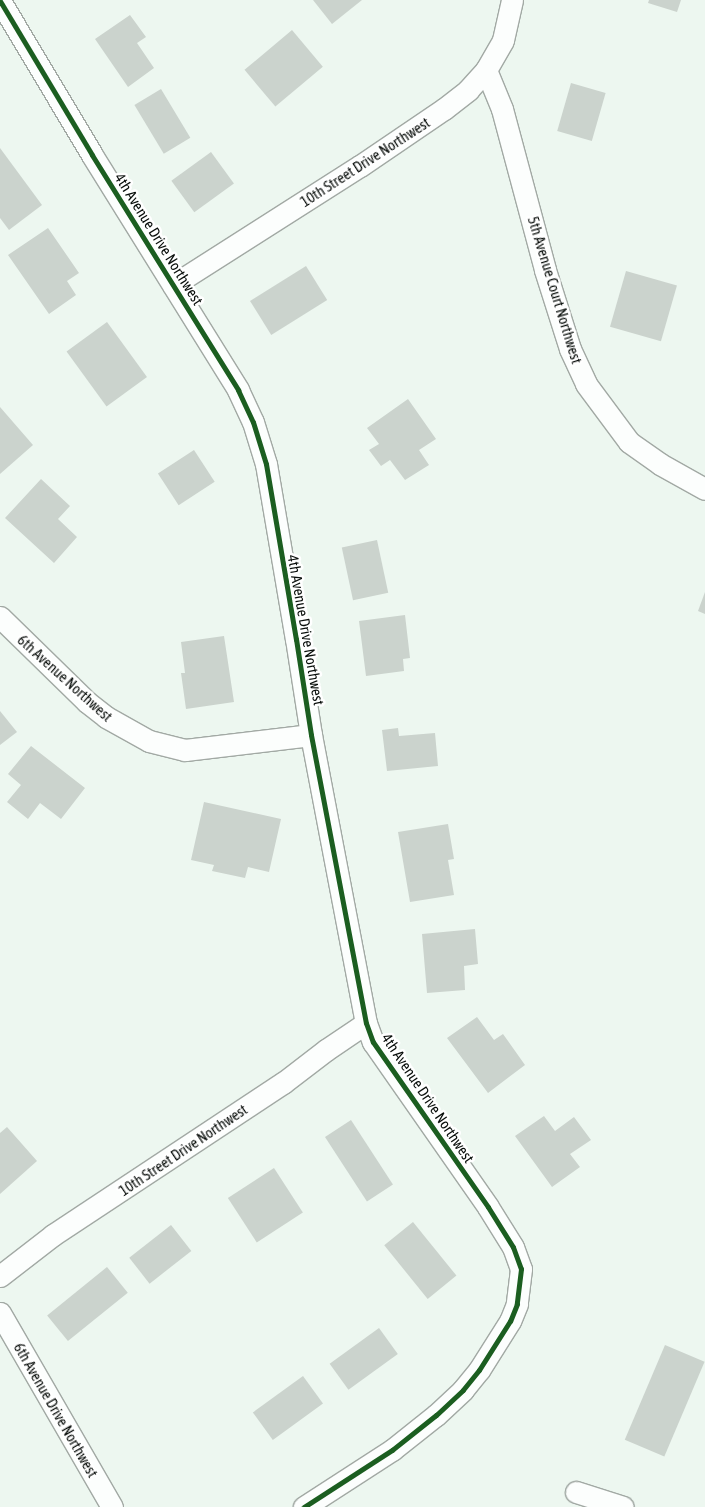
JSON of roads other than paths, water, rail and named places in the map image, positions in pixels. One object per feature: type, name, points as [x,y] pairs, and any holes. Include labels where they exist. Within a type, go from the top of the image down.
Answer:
[{"type":"street","name":"10th Street Drive Northwest","points":[[173,285],[444,109],[468,90],[486,70],[503,40],[512,0]]},
{"type":"street","name":"4th Avenue Drive Northwest","points":[[0,1],[238,390],[256,430],[266,464],[311,735],[366,1024],[373,1042],[488,1207],[513,1247],[521,1269],[517,1304],[510,1321],[479,1370],[463,1390],[436,1415],[392,1450],[304,1507]]},
{"type":"street","name":"5th Avenue Court Northwest","points":[[486,70],[502,109],[545,270],[570,349],[586,384],[629,442],[660,464],[705,489]]},
{"type":"street","name":"6th Avenue Northwest","points":[[0,618],[87,702],[106,717],[150,741],[185,750],[311,735]]},
{"type":"street","name":"10th Street Drive Northwest","points":[[0,1276],[53,1235],[283,1083],[326,1050],[366,1024]]},
{"type":"street","name":"6th Avenue Drive Northwest","points":[[0,1314],[112,1507]]},
{"type":"street","points":[[576,1492],[623,1507]]}]
